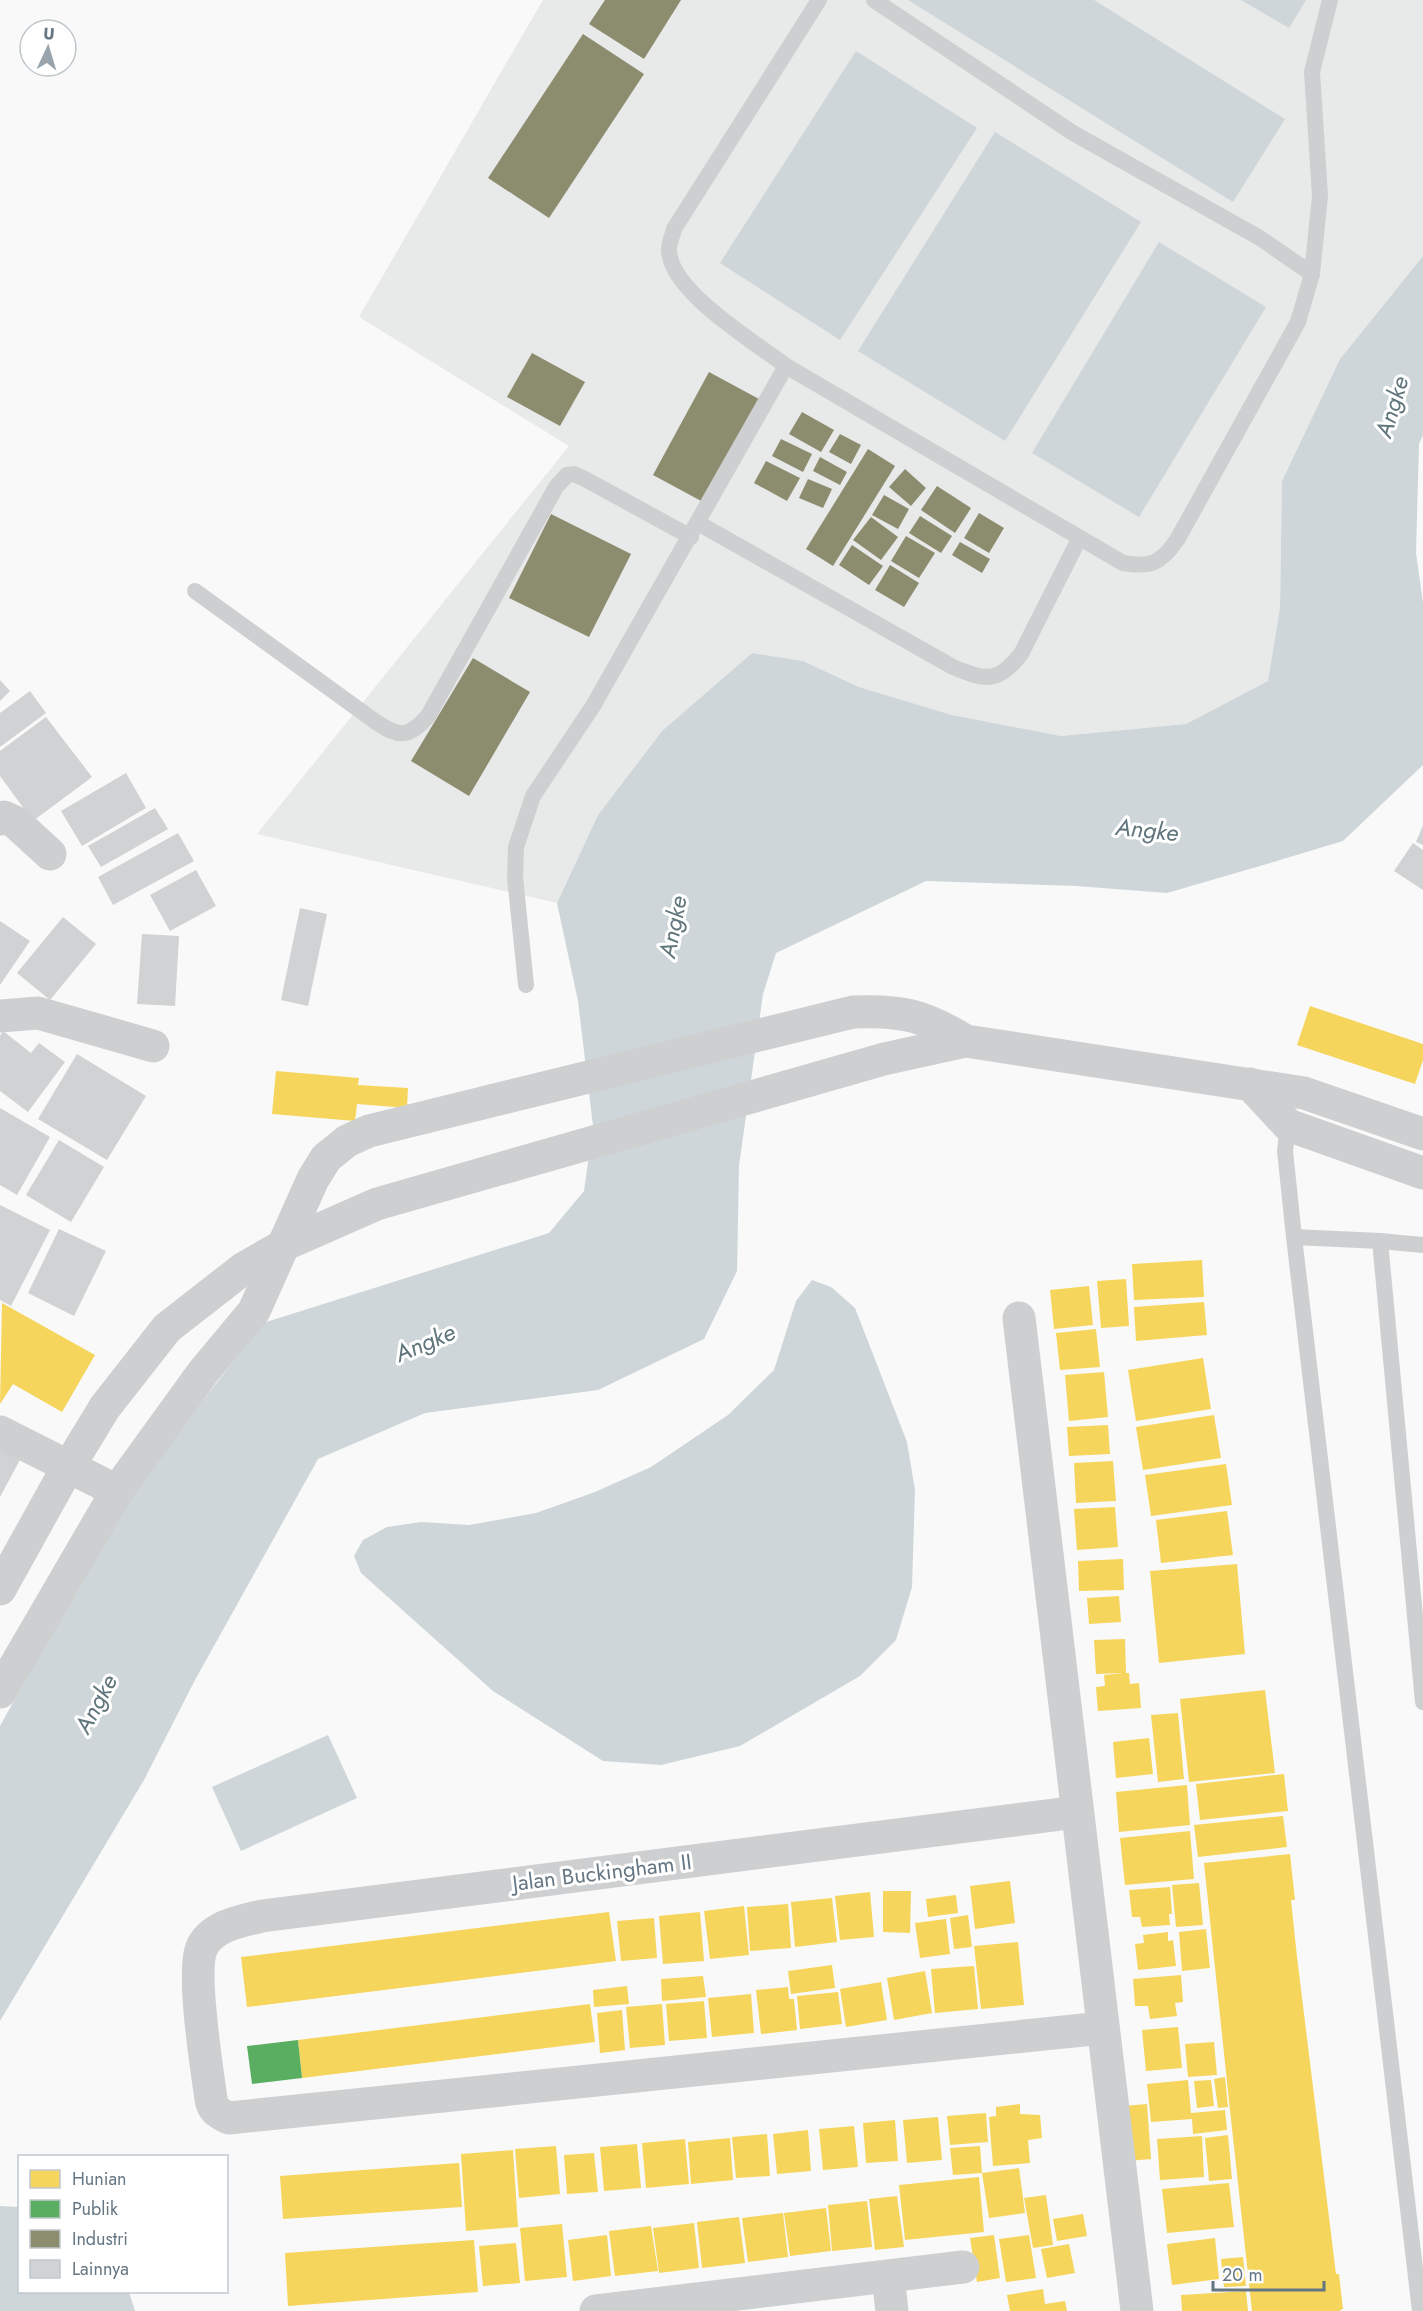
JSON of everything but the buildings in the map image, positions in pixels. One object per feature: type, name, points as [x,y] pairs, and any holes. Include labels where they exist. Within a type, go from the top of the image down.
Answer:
[{"type":"street","points":[[0,819],[4,817],[15,822],[50,854]]},
{"type":"street","points":[[0,1692],[117,1491],[204,1371],[254,1311],[313,1179],[326,1158],[347,1141],[369,1131],[853,1012],[888,1011],[914,1016],[939,1025],[966,1041]]},
{"type":"street","points":[[0,1016],[39,1013],[153,1046]]},
{"type":"street","points":[[0,1588],[105,1407],[167,1328],[244,1268],[286,1244],[377,1204],[884,1059],[966,1041],[1304,1093],[1423,1134]]},
{"type":"street","points":[[1250,1084],[1288,1125],[1423,1173]]},
{"type":"street","points":[[1288,1125],[1304,1093]]},
{"type":"street","points":[[1019,1318],[1137,2311]]},
{"type":"street","points":[[0,1432],[117,1491]]},
{"type":"street","name":"Jalan Buckingham II","points":[[1077,1812],[262,1916],[234,1922],[214,1933],[202,1947],[198,1973],[201,2014],[213,2107],[218,2113],[229,2118],[1103,2028]]},
{"type":"street","points":[[596,2311],[963,2267]]},
{"type":"street","points":[[888,2277],[892,2311]]},
{"type":"lane","points":[[819,0],[674,229],[669,250],[674,273],[700,302],[786,366],[1079,539],[1123,563],[1140,566],[1157,562],[1167,555],[1177,540],[1298,322],[1312,274],[1320,196],[1312,72],[1330,0]]},
{"type":"lane","points":[[874,0],[1072,133],[1260,238],[1312,274]]},
{"type":"lane","points":[[526,985],[515,877],[516,847],[533,796],[593,706],[786,366]]},
{"type":"lane","points":[[195,591],[388,731],[401,735],[420,725],[428,716],[556,487],[567,475],[574,474],[585,478],[694,530],[953,667],[984,677],[998,675],[1008,670],[1021,654],[1079,539]]},
{"type":"lane","points":[[1288,1125],[1286,1151],[1294,1237],[1420,2311]]},
{"type":"lane","points":[[1294,1237],[1423,1245]]},
{"type":"lane","points":[[1380,1241],[1419,1628],[1422,1691]]},
{"type":"shaded area","points":[[543,0],[1423,0],[1423,256],[1340,359],[1282,481],[1280,607],[1268,681],[1186,724],[1061,736],[952,715],[859,687],[803,661],[752,653],[662,731],[598,815],[557,903],[257,834],[569,446],[359,317]]},
{"type":"water","points":[[908,0],[1094,0],[1285,119],[1233,202]]},
{"type":"water","points":[[1241,0],[1306,0],[1289,28]]},
{"type":"water","points":[[856,51],[977,128],[840,340],[720,263]]},
{"type":"water","points":[[995,132],[1141,222],[1005,441],[858,351]]},
{"type":"water","points":[[1159,242],[1266,307],[1139,517],[1032,453]]},
{"type":"water","name":"Angke","points":[[1423,256],[1423,435],[1419,444],[1416,553],[1423,603],[1423,765],[1343,841],[1260,866],[1167,893],[1076,886],[926,881],[776,953],[763,994],[739,1166],[737,1271],[704,1339],[598,1390],[425,1413],[318,1459],[195,1680],[144,1780],[0,2021],[0,1726],[125,1501],[263,1323],[549,1233],[584,1191],[593,1126],[578,1001],[557,903],[598,815],[662,731],[752,653],[803,661],[859,687],[952,715],[1061,736],[1186,724],[1268,681],[1280,607],[1282,481],[1340,359]]},
{"type":"water","points":[[812,1280],[831,1287],[855,1308],[907,1442],[915,1490],[912,1587],[896,1640],[860,1676],[740,1746],[661,1765],[603,1761],[493,1691],[361,1573],[354,1556],[363,1540],[387,1527],[421,1522],[469,1525],[536,1513],[595,1492],[651,1467],[728,1415],[774,1370],[796,1301]]},
{"type":"water","points":[[328,1735],[357,1798],[241,1851],[212,1787]]},
{"type":"water","points":[[0,2206],[18,2207],[18,2293],[129,2293],[135,2311],[0,2311]]}]
